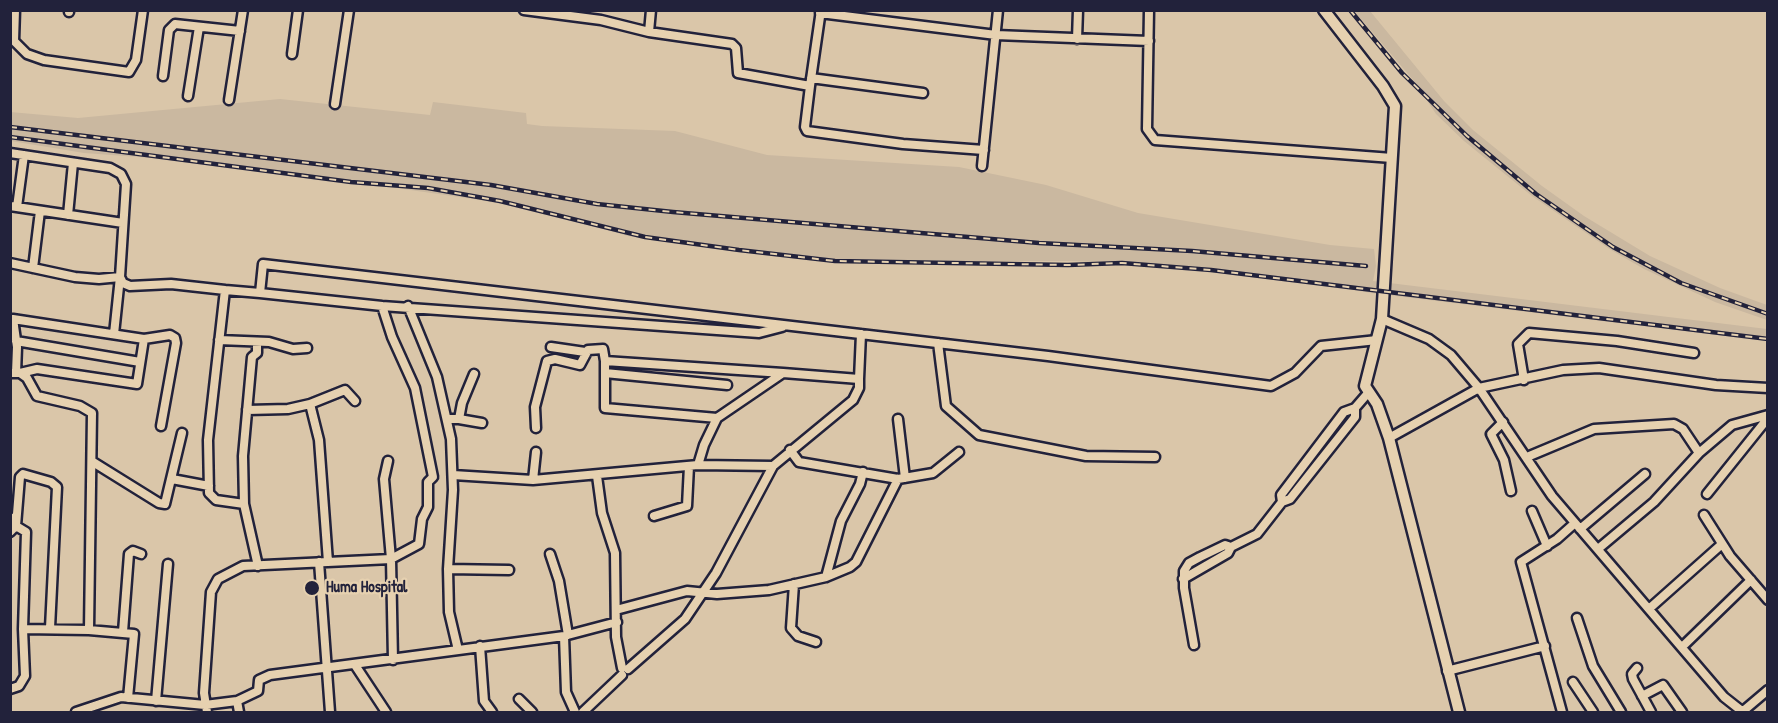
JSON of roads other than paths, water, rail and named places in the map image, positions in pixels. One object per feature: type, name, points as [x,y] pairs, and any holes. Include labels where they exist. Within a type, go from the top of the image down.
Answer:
[{"type":"street","points":[[15,10],[14,41],[27,54],[44,60],[129,72],[136,60],[143,10]]},
{"type":"street","points":[[229,100],[243,10]]},
{"type":"street","points":[[292,54],[298,10]]},
{"type":"street","points":[[335,104],[349,10]]},
{"type":"street","points":[[524,10],[601,20],[649,32],[732,44],[736,48],[738,73],[923,93]]},
{"type":"street","points":[[649,32],[651,10]]},
{"type":"street","points":[[982,166],[998,10]]},
{"type":"street","points":[[1077,39],[1078,10]]},
{"type":"street","points":[[1149,10],[1147,129],[1155,140],[1392,158]]},
{"type":"street","points":[[1323,10],[1390,96],[1396,122],[1382,319],[1366,373],[1368,393],[1377,404],[1389,438],[1459,712]]},
{"type":"street","points":[[984,150],[903,144],[811,132],[805,127],[820,12],[996,34],[1149,41]]},
{"type":"street","points":[[163,76],[171,27],[175,24],[240,31]]},
{"type":"street","points":[[188,96],[199,27]]},
{"type":"street","points":[[10,153],[110,168],[121,174],[126,184],[114,334]]},
{"type":"street","points":[[24,155],[14,207],[123,223]]},
{"type":"street","points":[[68,215],[73,163]]},
{"type":"street","points":[[33,268],[40,211]]},
{"type":"street","points":[[10,263],[75,277],[99,279],[120,277]]},
{"type":"street","points":[[260,293],[263,264],[269,263],[402,282],[938,343],[1271,386],[1295,373],[1322,346],[1377,340]]},
{"type":"street","points":[[120,277],[123,283],[130,286],[171,284],[382,306],[408,306],[759,333],[785,326]]},
{"type":"street","points":[[225,290],[207,440],[209,493],[216,500],[244,504]]},
{"type":"street","points":[[206,709],[205,656],[211,592],[218,579],[243,566],[391,559],[419,544],[422,519],[428,507],[428,482],[433,477],[415,388],[392,338],[382,306]]},
{"type":"street","points":[[408,306],[437,377],[448,419],[453,475],[448,569],[450,612],[458,650]]},
{"type":"street","points":[[15,373],[16,341],[12,319],[144,339],[173,336],[176,343],[161,426]]},
{"type":"street","points":[[1382,319],[1429,339],[1451,354],[1479,388],[1552,496],[1724,697],[1742,712],[1767,690]]},
{"type":"street","points":[[1524,380],[1518,344],[1528,333],[1617,341],[1695,353]]},
{"type":"street","points":[[584,712],[624,671],[685,619],[716,573],[773,466],[853,400],[859,388],[861,334]]},
{"type":"street","points":[[15,373],[37,369],[137,384],[144,339]]},
{"type":"street","points":[[219,340],[269,342],[292,349],[307,348]]},
{"type":"street","points":[[16,341],[140,362]]},
{"type":"street","points":[[257,342],[257,353],[252,357],[243,456],[244,504],[258,566]]},
{"type":"street","points":[[938,343],[946,406],[979,435],[1086,456],[1155,456]]},
{"type":"street","points":[[551,347],[585,352],[603,349],[605,361],[603,405],[608,409],[717,418]]},
{"type":"street","points":[[536,428],[535,407],[548,361],[555,359],[580,365],[585,352]]},
{"type":"street","points":[[605,361],[859,379]]},
{"type":"street","points":[[1389,438],[1479,388],[1563,370],[1599,368],[1716,385],[1767,388]]},
{"type":"street","points":[[15,373],[27,378],[37,396],[80,406],[93,413],[89,630]]},
{"type":"street","points":[[605,373],[727,385]]},
{"type":"street","points":[[459,418],[462,403],[474,374]]},
{"type":"street","points":[[654,516],[687,506],[694,466],[717,418],[783,374]]},
{"type":"street","points":[[247,410],[288,409],[310,404],[345,390],[355,401]]},
{"type":"street","points":[[1194,645],[1183,579],[1228,553],[1231,547],[1257,534],[1282,502],[1290,499],[1355,417],[1355,408],[1368,393]]},
{"type":"street","points":[[310,404],[319,440],[330,712]]},
{"type":"street","points":[[1598,549],[1653,502],[1699,453],[1732,425],[1767,416]]},
{"type":"street","points":[[1707,494],[1767,416]]},
{"type":"street","points":[[448,419],[459,418],[482,423]]},
{"type":"street","points":[[616,610],[687,591],[744,593],[794,584],[826,577],[856,562],[902,479],[898,419]]},
{"type":"street","points":[[1503,422],[1491,434],[1504,460],[1511,491]]},
{"type":"street","points":[[1527,457],[1593,429],[1674,424],[1688,434],[1699,453]]},
{"type":"street","points":[[93,462],[162,504],[167,502],[182,433]]},
{"type":"street","points":[[790,450],[799,462],[902,479],[933,473],[959,452]]},
{"type":"street","points":[[533,480],[536,452]]},
{"type":"street","points":[[388,461],[384,479],[391,559],[393,660]]},
{"type":"street","points":[[453,475],[533,480],[694,466],[773,466]]},
{"type":"street","points":[[826,577],[841,521],[860,484],[863,472]]},
{"type":"street","points":[[1562,712],[1521,562],[1577,526],[1645,474]]},
{"type":"street","points":[[14,529],[21,475],[54,484],[57,490],[50,628]]},
{"type":"street","points":[[597,476],[602,513],[615,553],[618,650],[624,671]]},
{"type":"street","points":[[172,479],[209,486]]},
{"type":"street","points":[[1532,511],[1547,546]]},
{"type":"street","points":[[1704,515],[1722,544],[1767,600]]},
{"type":"street","points":[[10,518],[14,529]]},
{"type":"street","points":[[10,689],[19,686],[25,676],[22,629],[26,531],[14,529]]},
{"type":"street","points":[[1650,608],[1722,544]]},
{"type":"street","points":[[123,632],[129,554],[131,551],[141,554]]},
{"type":"street","points":[[550,554],[559,581],[566,635],[567,692],[575,712]]},
{"type":"street","points":[[156,701],[168,564]]},
{"type":"street","points":[[448,569],[509,570]]},
{"type":"street","points":[[1682,647],[1751,580]]},
{"type":"street","points":[[794,584],[791,628],[798,636],[816,642]]},
{"type":"street","points":[[1577,618],[1593,666],[1621,712]]},
{"type":"street","points":[[76,712],[108,700],[128,698],[206,709],[237,701],[258,691],[258,682],[263,677],[566,635],[617,622]]},
{"type":"street","points":[[22,629],[50,628],[133,633],[135,637],[128,698]]},
{"type":"street","points":[[480,646],[484,701],[492,712]]},
{"type":"street","points":[[1447,671],[1545,646]]},
{"type":"street","points":[[355,665],[386,712]]},
{"type":"street","points":[[1637,668],[1633,671],[1633,678],[1651,712]]},
{"type":"street","points":[[1573,682],[1593,712]]},
{"type":"street","points":[[1642,696],[1663,685],[1682,712]]},
{"type":"street","points":[[519,699],[532,712]]},
{"type":"street","points":[[237,701],[239,712]]},
{"type":"railway","points":[[1350,10],[1402,73],[1467,136],[1536,194],[1613,247],[1681,283],[1768,314]]},
{"type":"railway","points":[[10,127],[491,185],[597,204],[673,212],[1039,243],[1192,251],[1366,266]]},
{"type":"railway","points":[[10,137],[351,182],[428,188],[500,201],[645,237],[739,250],[835,261],[1068,265],[1122,263],[1211,270],[1768,339]]},
{"type":"place","name":"Huma Hospital","points":[[312,588]]}]
